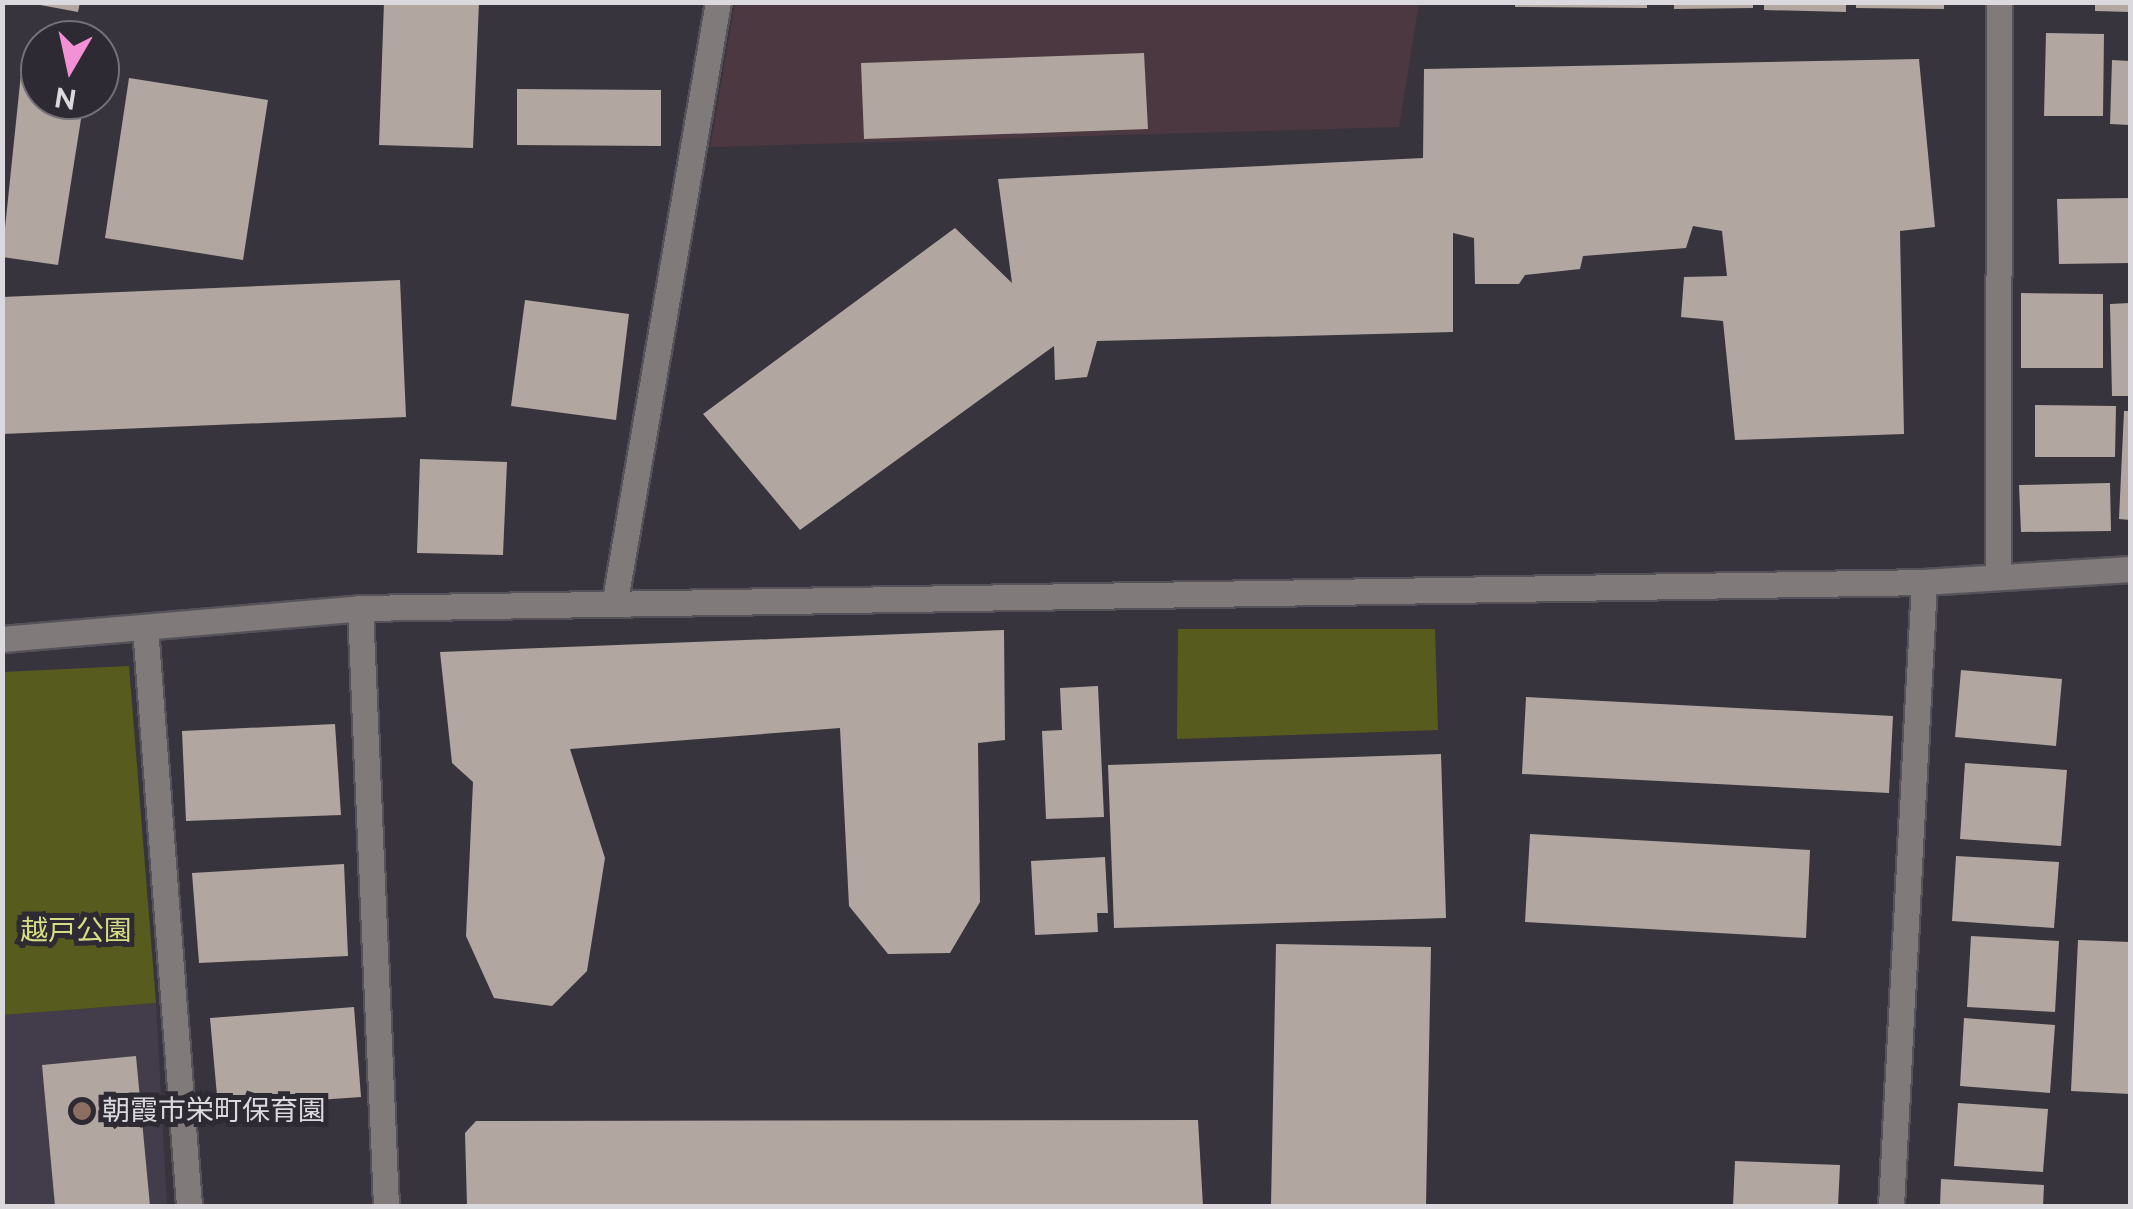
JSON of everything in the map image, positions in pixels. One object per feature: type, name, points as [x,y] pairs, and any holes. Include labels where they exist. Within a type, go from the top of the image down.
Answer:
[{"type":"street","points":[[615,600],[718,2]]},
{"type":"street","points":[[1998,576],[1999,2]]},
{"type":"street","points":[[2,638],[360,608],[615,600],[1924,582],[2130,569]]},
{"type":"street","points":[[1891,1206],[1924,582]]},
{"type":"street","points":[[360,608],[386,1206]]},
{"type":"street","points":[[145,626],[189,1206]]},
{"type":"shaded area","points":[[735,3],[1419,3],[1399,127],[710,147]]},
{"type":"shaded area","name":"朝霞市栄町保育園","points":[[156,1003],[167,1206],[3,1206],[3,1015]]},
{"type":"green space","points":[[1178,629],[1435,629],[1438,730],[1177,739]]},
{"type":"green space","name":"越戸公園","points":[[129,666],[156,1003],[3,1015],[3,672]]},
{"type":"building","points":[[24,2],[80,2],[78,12]]},
{"type":"building","points":[[384,2],[479,2],[473,148],[379,145]]},
{"type":"building","points":[[1515,2],[1647,2],[1647,8],[1515,7]]},
{"type":"building","points":[[1674,2],[1753,2],[1753,8],[1674,9]]},
{"type":"building","points":[[1764,2],[1846,2],[1846,12],[1764,10]]},
{"type":"building","points":[[1856,2],[1944,2],[1944,9],[1856,8]]},
{"type":"building","points":[[2095,2],[2130,2],[2130,12],[2095,11]]},
{"type":"building","points":[[2046,33],[2104,34],[2103,116],[2044,116]]},
{"type":"building","points":[[1144,53],[1148,129],[864,139],[861,63]]},
{"type":"building","points":[[1919,59],[1935,227],[1900,231],[1904,434],[1735,440],[1723,321],[1681,317],[1684,277],[1727,276],[1722,231],[1693,226],[1686,248],[1583,256],[1580,269],[1525,275],[1519,284],[1475,284],[1474,238],[1453,233],[1453,332],[1097,341],[1087,377],[1055,380],[1054,346],[800,530],[703,414],[955,228],[1012,283],[998,179],[1423,158],[1424,69]]},
{"type":"building","points":[[2112,60],[2130,61],[2130,125],[2110,124]]},
{"type":"building","points":[[129,78],[268,100],[243,260],[105,238]]},
{"type":"building","points":[[20,83],[20,120],[81,120],[58,265],[2,257]]},
{"type":"building","points":[[517,89],[661,90],[661,146],[517,145]]},
{"type":"building","points":[[2130,198],[2130,263],[2059,264],[2057,199]]},
{"type":"building","points":[[400,280],[406,417],[2,434],[2,297]]},
{"type":"building","points":[[2021,293],[2103,294],[2103,368],[2021,368]]},
{"type":"building","points":[[525,300],[629,314],[616,420],[511,406]]},
{"type":"building","points":[[2130,303],[2130,396],[2112,396],[2110,304]]},
{"type":"building","points":[[2035,405],[2116,406],[2115,457],[2035,457]]},
{"type":"building","points":[[2124,411],[2130,411],[2130,520],[2119,519]]},
{"type":"building","points":[[420,459],[507,462],[503,555],[417,553]]},
{"type":"building","points":[[2110,483],[2111,531],[2021,532],[2019,485]]},
{"type":"building","points":[[1004,630],[1005,740],[978,743],[980,902],[950,953],[888,954],[849,906],[840,728],[570,749],[605,858],[587,971],[552,1006],[494,998],[466,936],[473,782],[452,763],[440,652]]},
{"type":"building","points":[[1961,670],[2062,679],[2056,746],[1955,737]]},
{"type":"building","points":[[1098,686],[1104,817],[1046,819],[1042,731],[1062,730],[1060,688]]},
{"type":"building","points":[[1526,697],[1893,716],[1889,793],[1522,774]]},
{"type":"building","points":[[335,724],[341,815],[186,821],[182,731]]},
{"type":"building","points":[[1441,754],[1446,918],[1114,928],[1108,765]]},
{"type":"building","points":[[1965,763],[2067,770],[2061,846],[1960,839]]},
{"type":"building","points":[[1530,834],[1810,850],[1806,938],[1525,922]]},
{"type":"building","points":[[1956,856],[2059,862],[2054,928],[1952,921]]},
{"type":"building","points":[[1105,857],[1108,913],[1097,913],[1098,932],[1035,935],[1031,861]]},
{"type":"building","points":[[344,864],[348,956],[199,963],[192,873]]},
{"type":"building","points":[[1971,936],[2059,941],[2055,1012],[1967,1007]]},
{"type":"building","points":[[2078,940],[2130,942],[2130,1094],[2071,1091]]},
{"type":"building","points":[[1276,944],[1431,947],[1426,1206],[1271,1206]]},
{"type":"building","points":[[354,1007],[361,1097],[218,1107],[210,1018]]},
{"type":"building","points":[[1964,1018],[2055,1025],[2050,1093],[1960,1086]]},
{"type":"building","points":[[136,1056],[150,1206],[55,1206],[42,1065]]},
{"type":"building","points":[[1958,1103],[2048,1109],[2043,1172],[1954,1166]]},
{"type":"building","points":[[1198,1120],[1203,1206],[467,1206],[465,1133],[476,1121]]},
{"type":"building","points":[[1735,1161],[1840,1165],[1838,1206],[1733,1206]]},
{"type":"building","points":[[1941,1179],[2044,1185],[2043,1206],[1940,1206]]},
{"type":"place","name":"朝霞市栄町保育園","points":[[82,1111]]}]
